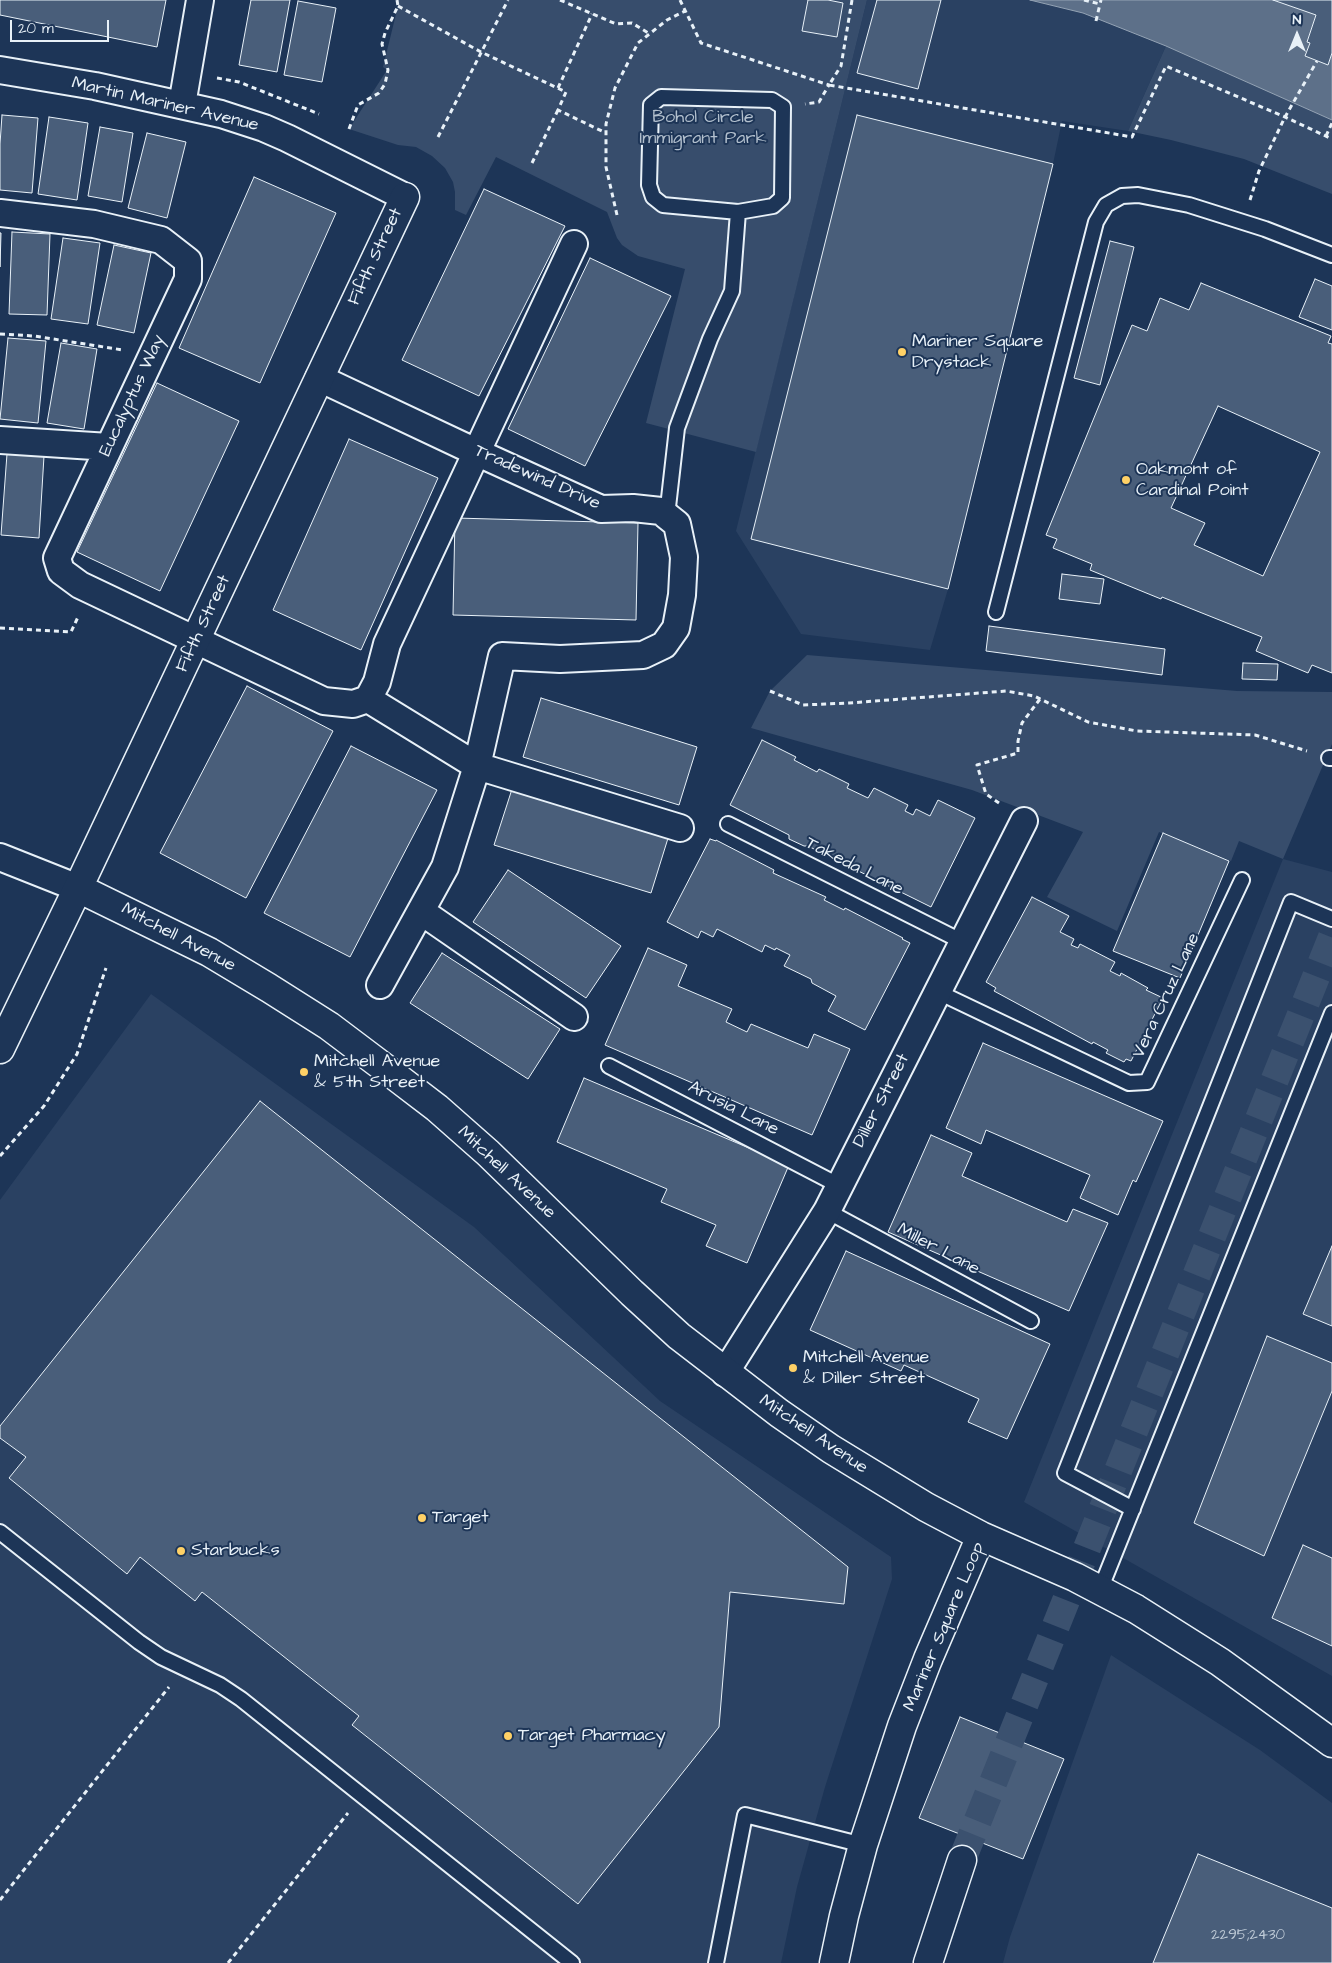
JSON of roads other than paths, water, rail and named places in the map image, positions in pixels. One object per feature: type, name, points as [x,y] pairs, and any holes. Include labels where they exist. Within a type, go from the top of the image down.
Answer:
[{"type":"street","points":[[182,105],[200,0]]},
{"type":"street","name":"Martin Mariner Avenue","points":[[0,70],[95,86],[221,114],[264,128],[313,150],[404,197]]},
{"type":"street","name":"Fifth Street","points":[[0,1049],[195,642],[404,197]]},
{"type":"street","name":"Eucalyptus Way","points":[[0,213],[94,224],[161,240],[188,261],[188,279],[57,558],[60,571],[90,591],[195,642]]},
{"type":"street","points":[[195,642],[324,701],[353,704],[368,699],[377,682],[387,644],[574,244]]},
{"type":"street","name":"Tradewind Drive","points":[[319,378],[601,509],[633,508],[661,511],[667,516]]},
{"type":"street","points":[[0,440],[109,447]]},
{"type":"street","points":[[380,985],[422,912],[445,867],[477,766],[502,656],[560,658],[644,655],[664,645],[676,628],[682,595],[684,557],[677,524],[667,516]]},
{"type":"street","points":[[368,699],[477,766],[680,828]]},
{"type":"street","name":"Diller Street","points":[[725,1373],[827,1211],[1024,821]]},
{"type":"street","name":"Mitchell Avenue","points":[[0,857],[78,888],[209,952],[328,1026],[437,1108],[488,1153],[632,1294],[679,1336],[725,1373],[779,1413],[880,1481],[926,1508],[981,1536]]},
{"type":"street","points":[[422,912],[574,1016]]},
{"type":"street","name":"Mariner Square Loop","points":[[834,1963],[844,1916],[863,1845],[891,1759],[928,1659],[981,1536],[1075,1577],[1136,1609],[1186,1639],[1332,1743]]},
{"type":"street","points":[[928,1963],[962,1860]]},
{"type":"lane","points":[[661,97],[772,100],[783,107],[782,198],[773,206],[738,212],[663,205],[654,197],[649,185],[651,105],[661,97]]},
{"type":"lane","points":[[996,612],[1096,222],[1106,205],[1122,196],[1138,195],[1189,205],[1244,222],[1332,255]]},
{"type":"lane","points":[[667,516],[677,428],[710,339],[732,291],[738,212]]},
{"type":"lane","name":"Takeda Lane","points":[[728,824],[963,942]]},
{"type":"lane","name":"Vera Cruz Lane","points":[[938,992],[1129,1083],[1147,1082],[1242,880]]},
{"type":"lane","points":[[1132,1509],[1065,1473],[1291,902],[1332,919]]},
{"type":"lane","points":[[1100,1590],[1332,1013]]},
{"type":"lane","name":"Arusia Lane","points":[[609,1066],[840,1186]]},
{"type":"lane","name":"Miller Lane","points":[[827,1211],[1031,1321]]},
{"type":"lane","points":[[0,1532],[139,1642],[161,1657],[220,1685],[241,1698],[572,1963]]},
{"type":"lane","points":[[716,1963],[745,1814],[863,1845]]},
{"type":"tunnel","points":[[962,1860],[1332,937]]},
{"type":"place","name":"Mariner Square Drystack","points":[[902,352]]},
{"type":"place","name":"Oakmont of Cardinal Point","points":[[1126,480]]},
{"type":"place","name":"Mitchell Avenue & 5th Street","points":[[304,1072]]},
{"type":"place","name":"Mitchell Avenue & Diller Street","points":[[793,1368]]},
{"type":"place","name":"Target","points":[[422,1518]]},
{"type":"place","name":"Starbucks","points":[[181,1551]]},
{"type":"place","name":"Target Pharmacy","points":[[508,1736]]},
{"type":"park label","name":"Bohol Circle Immigrant Park","points":[[703,128]]}]
